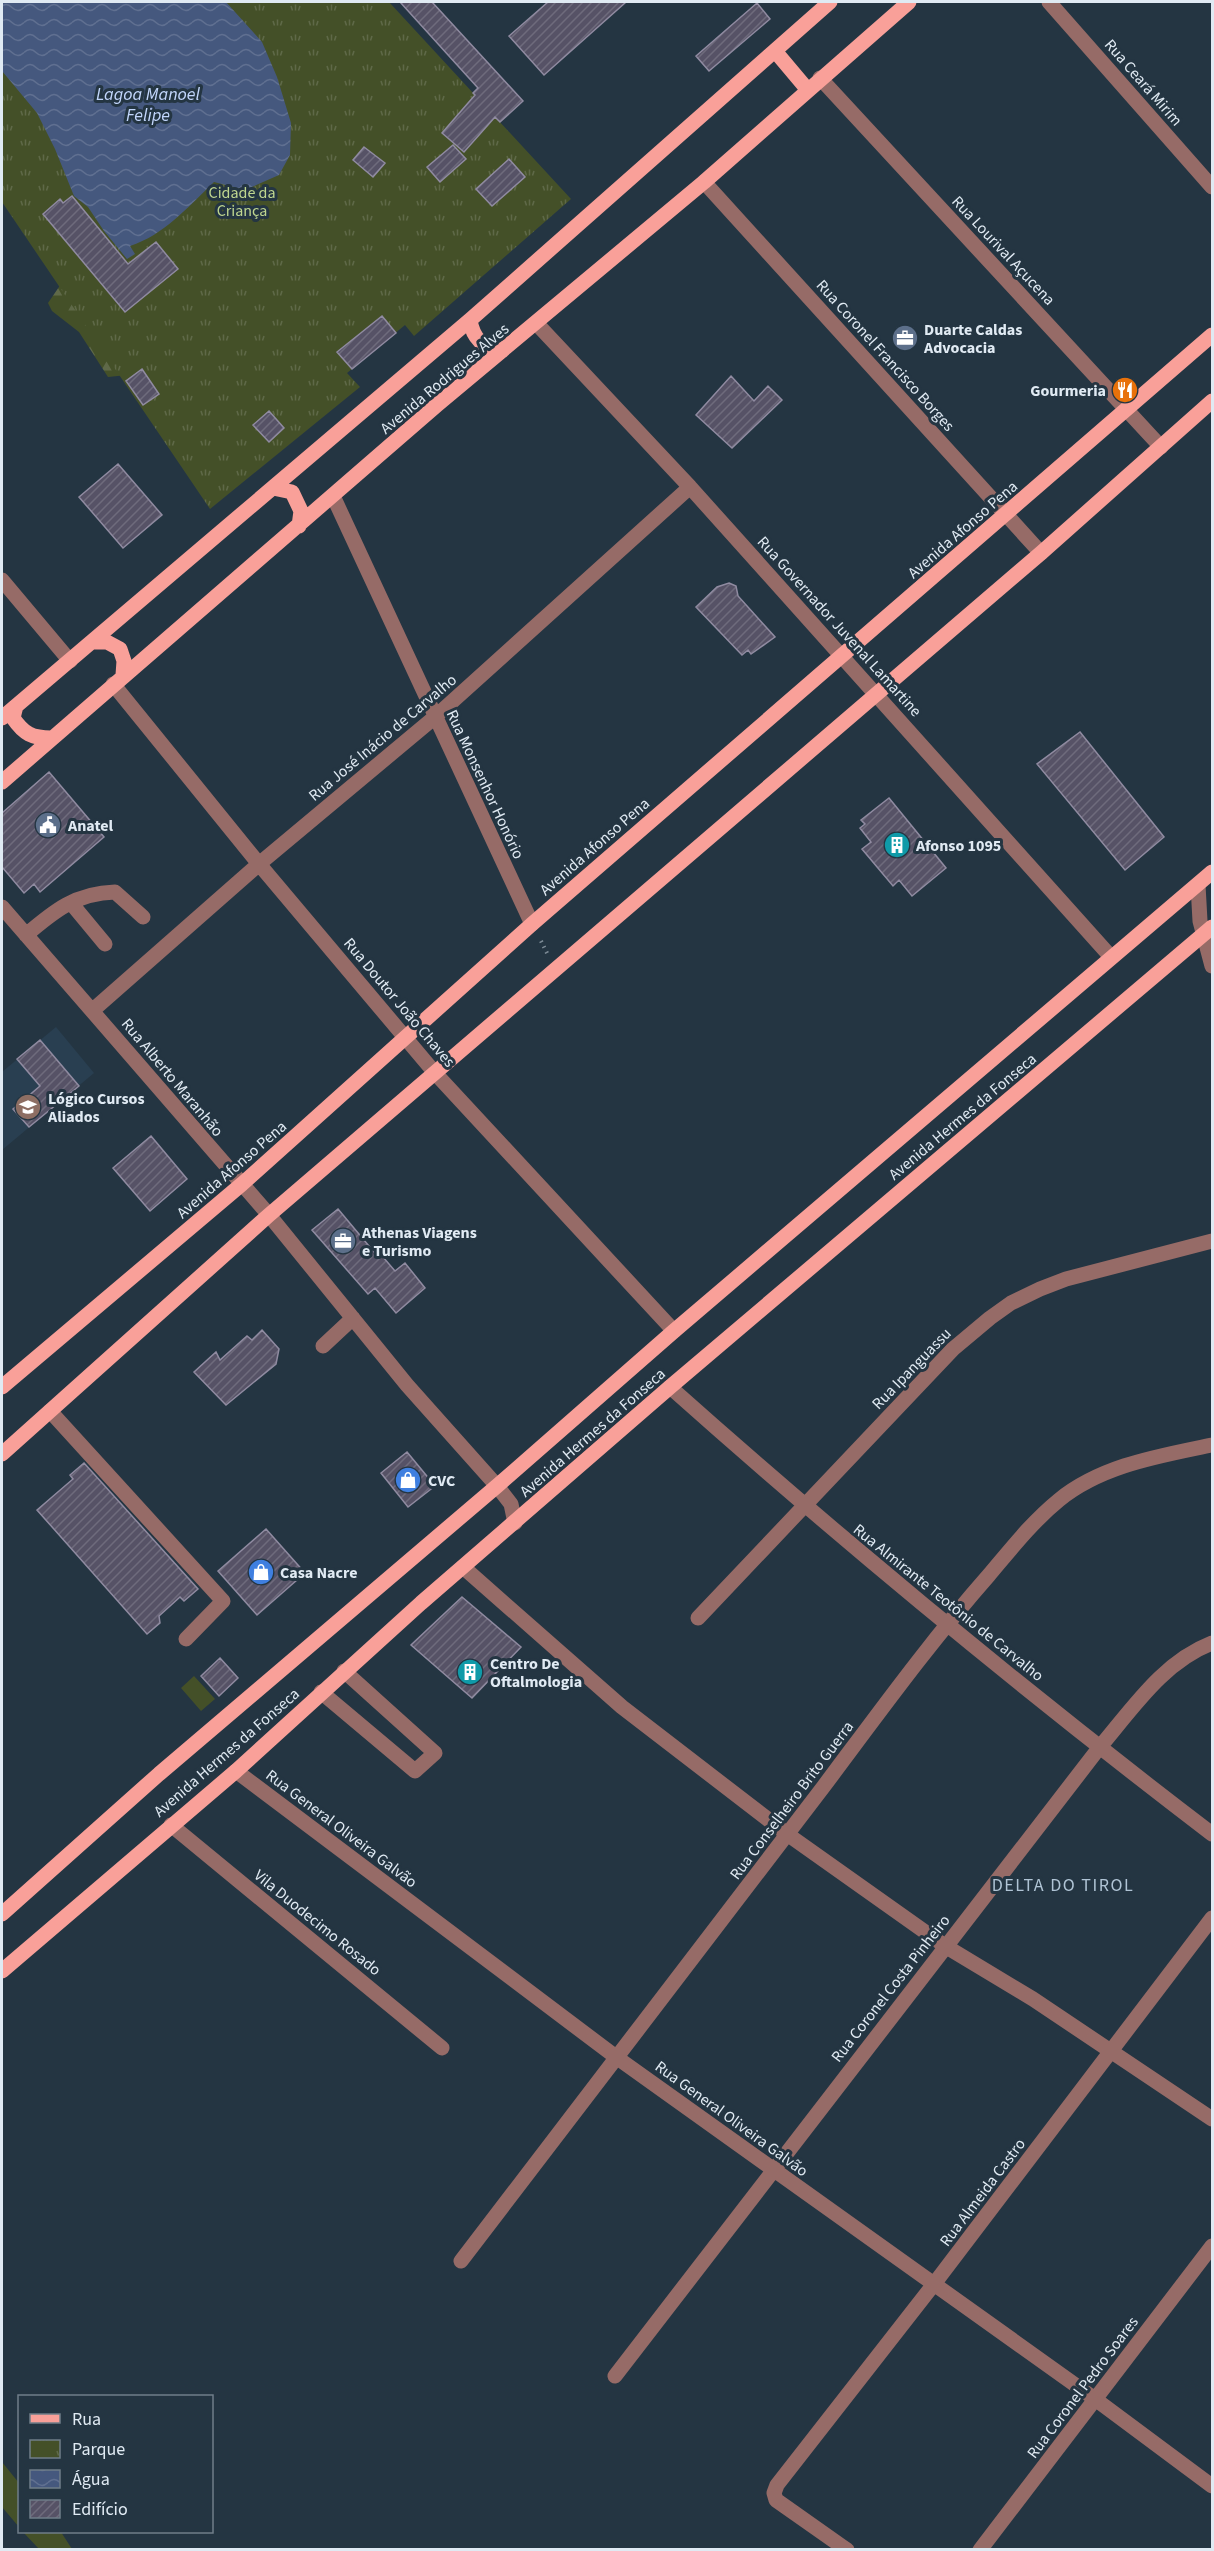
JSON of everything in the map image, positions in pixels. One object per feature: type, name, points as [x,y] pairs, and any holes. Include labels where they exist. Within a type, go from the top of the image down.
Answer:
[{"type":"main road","name":"Avenida Rodrigues Alves","points":[[2,718],[470,320],[830,2]]},
{"type":"main road","name":"Avenida Rodrigues Alves","points":[[2,782],[502,351],[704,182],[807,89],[909,2]]},
{"type":"main road","points":[[774,51],[807,89]]},
{"type":"main road","points":[[470,320],[477,341],[491,349],[502,351]]},
{"type":"main road","name":"Avenida Afonso Pena","points":[[2,1388],[242,1184],[532,924],[1212,335]]},
{"type":"main road","points":[[2,1454],[269,1215],[1041,553],[1212,401]]},
{"type":"main road","points":[[273,488],[292,492],[301,511],[299,526]]},
{"type":"main road","points":[[93,642],[107,642],[120,649],[124,661],[118,680]]},
{"type":"main road","points":[[16,706],[14,718],[20,729],[33,738],[51,738]]},
{"type":"main road","name":"Avenida Hermes da Fonseca","points":[[2,1914],[159,1774],[1212,872]]},
{"type":"main road","name":"Avenida Hermes da Fonseca","points":[[2,1971],[236,1771],[344,1671],[670,1388],[1208,931]]},
{"type":"street","name":"Rua Ceará Mirim","points":[[1049,2],[1212,187]]},
{"type":"street","name":"Rua Lourival Açucena","points":[[820,78],[1161,447]]},
{"type":"street","name":"Rua Coronel Francisco Borges","points":[[704,182],[1041,553]]},
{"type":"street","name":"Rua Governador Juvenal Lamartine","points":[[537,324],[690,487],[1111,957]]},
{"type":"street","name":"Rua José Inácio de Carvalho","points":[[93,1010],[259,864],[435,717],[690,487]]},
{"type":"street","name":"Rua Monsenhor Honório","points":[[333,496],[532,924]]},
{"type":"street","points":[[2,580],[70,662]]},
{"type":"street","name":"Rua Doutor João Chaves","points":[[118,680],[259,864],[435,1073],[674,1331]]},
{"type":"street","points":[[1198,885],[1198,910],[1208,931],[1212,966]]},
{"type":"street","points":[[26,935],[58,908],[100,892],[115,891],[143,917]]},
{"type":"street","points":[[71,903],[105,944]]},
{"type":"street","name":"Rua Alberto Maranhão","points":[[2,907],[269,1215],[407,1385],[497,1486],[511,1504],[515,1523]]},
{"type":"street","name":"Rua Ipanguassu","points":[[698,1618],[953,1349],[990,1318],[1011,1303],[1066,1279],[1212,1241]]},
{"type":"street","points":[[323,1346],[353,1318]]},
{"type":"street","name":"Rua Almirante Teotônio de Carvalho","points":[[670,1388],[803,1506],[946,1624],[1099,1748],[1212,1834]]},
{"type":"street","points":[[50,1411],[223,1601],[186,1639]]},
{"type":"street","name":"Rua Conselheiro Brito Guerra","points":[[461,2261],[946,1624],[1031,1525],[1061,1498],[1093,1479],[1132,1463],[1212,1445]]},
{"type":"street","points":[[463,1567],[622,1707],[787,1834],[945,1946],[1033,1999],[1212,2119]]},
{"type":"street","name":"Rua Coronel Costa Pinheiro","points":[[615,2376],[1099,1748],[1173,1663],[1212,1643]]},
{"type":"street","points":[[321,1692],[415,1771],[435,1753],[344,1671]]},
{"type":"street","name":"Rua General Oliveira Galvão","points":[[236,1771],[616,2057],[1095,2399],[1212,2486]]},
{"type":"street","name":"Vila Duodecimo Rosado","points":[[171,1825],[442,2048]]},
{"type":"street","name":"Rua Almeida Castro","points":[[847,2550],[776,2500],[774,2493],[777,2485],[934,2284],[1212,1918]]},
{"type":"street","name":"Rua Coronel Pedro Soares","points":[[980,2550],[1212,2246]]},
{"type":"path","points":[[532,924],[556,969]]},
{"type":"shaded area","name":"Lógico Cursos Aliados","points":[[56,1027],[94,1073],[2,1150],[2,1072]]},
{"type":"green space","name":"Cidade da Criança","points":[[2,2],[389,2],[571,199],[414,336],[405,325],[347,373],[360,387],[210,509],[2,202]]},
{"type":"green space","points":[[61,284],[127,375],[108,377],[79,332],[52,311],[48,303]]},
{"type":"green space","points":[[194,1676],[215,1699],[201,1711],[181,1688]]},
{"type":"green space","points":[[2,2462],[18,2482],[18,2526],[2,2507]]},
{"type":"green space","points":[[24,2533],[62,2533],[72,2549],[39,2549]]},
{"type":"water","name":"Lagoa Manoel Felipe","points":[[2,2],[226,2],[262,42],[277,77],[291,123],[290,155],[279,175],[245,190],[214,182],[165,228],[130,246],[135,254],[127,259],[88,207],[74,196],[37,113],[2,71]]},
{"type":"building","points":[[400,2],[432,2],[523,101],[500,122],[495,117],[464,152],[442,133],[475,95],[473,93],[478,88]]},
{"type":"building","points":[[548,2],[626,2],[544,75],[509,36]]},
{"type":"building","points":[[757,3],[770,19],[709,71],[696,56]]},
{"type":"building","points":[[453,145],[466,159],[440,182],[427,167]]},
{"type":"building","points":[[364,147],[385,163],[373,177],[353,160]]},
{"type":"building","points":[[509,159],[525,177],[492,206],[476,189]]},
{"type":"building","points":[[72,196],[128,264],[156,242],[178,269],[125,312],[43,214],[60,199],[63,203]]},
{"type":"building","points":[[382,316],[396,333],[352,369],[337,352]]},
{"type":"building","points":[[142,369],[159,394],[143,405],[126,381]]},
{"type":"building","points":[[731,376],[754,401],[768,386],[782,400],[732,448],[696,415]]},
{"type":"building","points":[[269,411],[284,428],[269,442],[253,425]]},
{"type":"building","points":[[118,464],[162,515],[123,548],[79,497]]},
{"type":"building","points":[[729,583],[736,586],[738,596],[775,637],[751,654],[748,650],[742,655],[696,607],[717,587]]},
{"type":"building","points":[[1080,732],[1164,837],[1125,870],[1037,764]]},
{"type":"building","name":"Anatel","points":[[49,772],[104,837],[40,892],[34,884],[24,893],[2,867],[2,813]]},
{"type":"building","name":"Afonso 1095","points":[[889,798],[946,868],[912,896],[899,880],[893,886],[862,849],[871,842],[860,828],[865,824],[861,820]]},
{"type":"building","points":[[40,1040],[79,1086],[29,1127],[13,1109],[40,1086],[17,1059]]},
{"type":"building","points":[[151,1136],[187,1179],[150,1211],[113,1168]]},
{"type":"building","points":[[338,1209],[374,1252],[377,1250],[395,1271],[405,1263],[425,1288],[396,1313],[375,1288],[368,1294],[312,1230]]},
{"type":"building","points":[[262,1330],[279,1349],[276,1364],[226,1405],[194,1372],[216,1352],[220,1360],[247,1336],[252,1340]]},
{"type":"building","name":"CVC","points":[[407,1452],[435,1486],[408,1507],[381,1473]]},
{"type":"building","points":[[84,1463],[198,1589],[184,1601],[180,1597],[159,1616],[160,1623],[147,1634],[37,1510],[73,1479],[70,1475]]},
{"type":"building","name":"Casa Nacre","points":[[266,1529],[305,1573],[257,1615],[218,1571]]},
{"type":"building","name":"Centro De Oftalmologia","points":[[462,1597],[521,1647],[472,1698],[411,1645]]},
{"type":"building","points":[[220,1658],[238,1678],[219,1696],[201,1676]]},
{"type":"place","name":"Duarte Caldas Advocacia","points":[[905,338]]},
{"type":"place","name":"Gourmeria","points":[[1125,390]]},
{"type":"place","name":"Anatel","points":[[48,825]]},
{"type":"place","name":"Afonso 1095","points":[[897,845]]},
{"type":"place","name":"Lógico Cursos Aliados","points":[[28,1107]]},
{"type":"place","name":"Athenas Viagens e Turismo","points":[[343,1241]]},
{"type":"place","name":"CVC","points":[[408,1480]]},
{"type":"place","name":"Casa Nacre","points":[[261,1572]]},
{"type":"place","name":"Centro De Oftalmologia","points":[[470,1672]]},
{"type":"district","name":"DELTA DO TIROL","points":[[1063,1885]]}]
